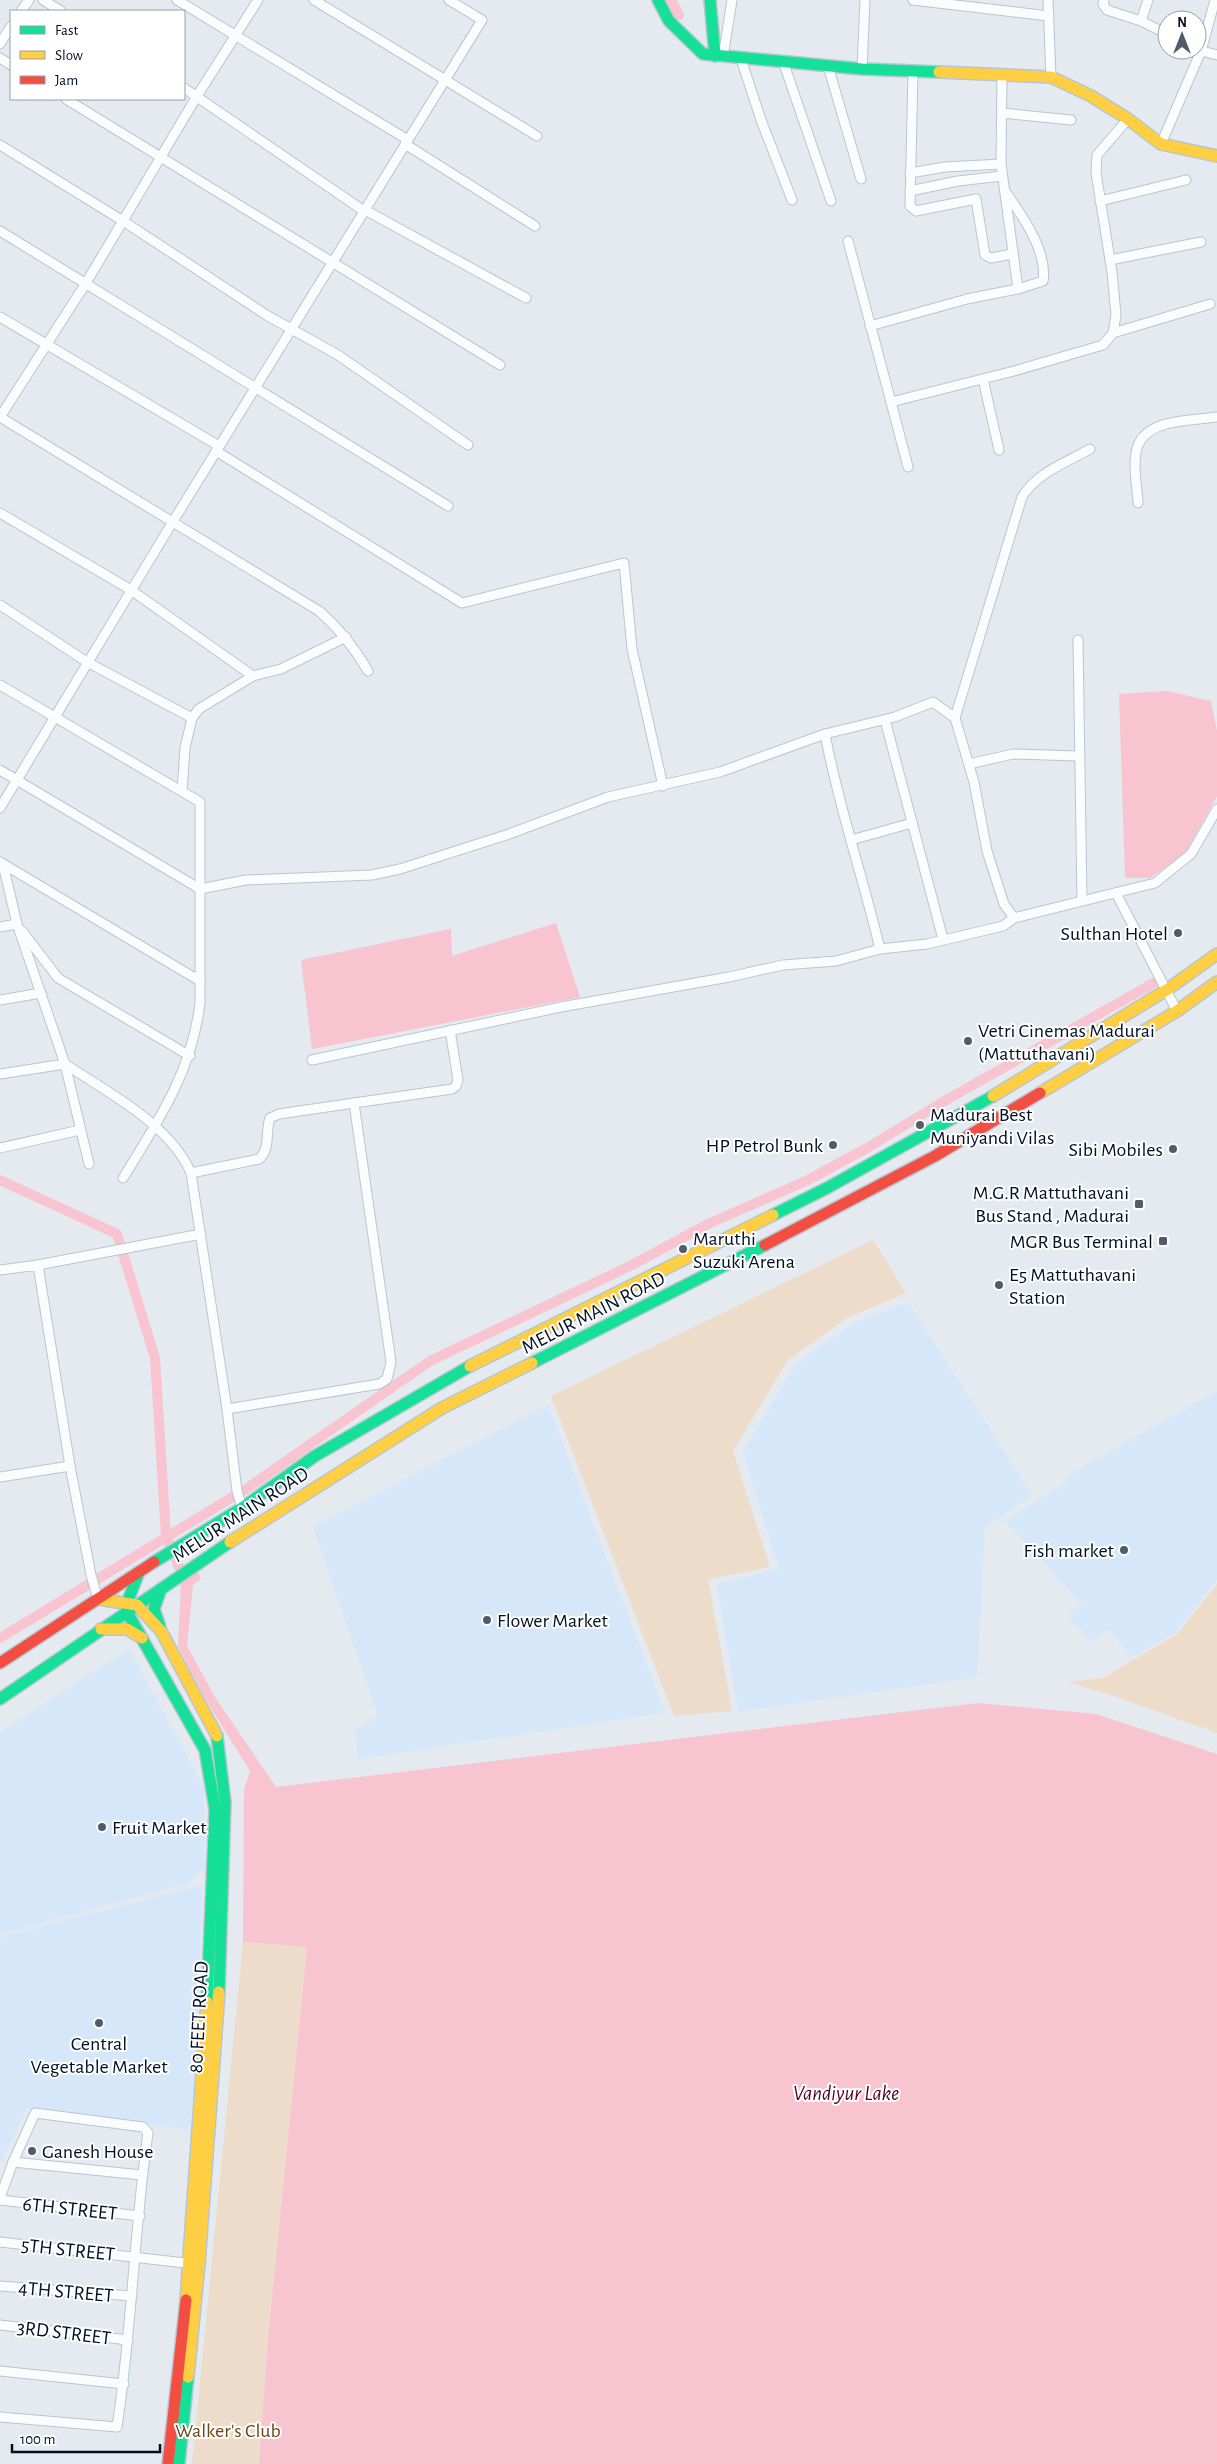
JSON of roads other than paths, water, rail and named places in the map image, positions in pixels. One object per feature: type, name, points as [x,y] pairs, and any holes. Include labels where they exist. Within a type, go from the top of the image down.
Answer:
[{"type":"main road","points":[[658,0],[669,21],[703,54],[784,64],[1051,77],[1092,96],[1128,119],[1160,144],[1217,156]]},
{"type":"main road","points":[[710,0],[719,57]]},
{"type":"main road","name":"MELUR MAIN ROAD","points":[[0,1663],[96,1596],[139,1572],[242,1508],[315,1456],[465,1368],[827,1188],[1022,1080],[1168,989],[1217,954]]},
{"type":"main road","name":"MELUR MAIN ROAD","points":[[0,1699],[130,1607],[442,1408],[754,1251],[935,1156],[1177,1011],[1217,982]]},
{"type":"main road","points":[[96,1596],[130,1607],[139,1572]]},
{"type":"main road","points":[[161,1589],[154,1609],[161,1631]]},
{"type":"main road","name":"80 FEET ROAD","points":[[130,1607],[161,1631],[218,1739],[225,1802],[218,2023],[194,2264],[179,2464]]},
{"type":"main road","name":"80 FEET ROAD","points":[[130,1607],[145,1640],[205,1750],[216,1809],[194,2264],[168,2464]]},
{"type":"main road","points":[[101,1629],[127,1629],[145,1640]]},
{"type":"street","points":[[44,0],[60,10]]},
{"type":"street","points":[[177,0],[407,142],[535,226]]},
{"type":"street","points":[[258,0],[86,283],[0,417],[319,611],[346,637],[368,671]]},
{"type":"street","points":[[314,0],[537,136]]},
{"type":"street","points":[[0,808],[130,590],[482,20],[449,0]]},
{"type":"street","points":[[719,57],[732,0]]},
{"type":"street","points":[[862,69],[864,0]]},
{"type":"street","points":[[913,0],[1049,16]]},
{"type":"street","points":[[1048,0],[1051,77]]},
{"type":"street","points":[[1104,0],[1103,4],[1107,10],[1141,21],[1157,29]]},
{"type":"street","points":[[1141,21],[1148,0]]},
{"type":"street","points":[[1207,25],[1215,0]]},
{"type":"street","points":[[0,44],[10,28]]},
{"type":"street","points":[[741,59],[761,120],[792,200]]},
{"type":"street","points":[[1160,144],[1195,60]]},
{"type":"street","points":[[784,64],[831,201]]},
{"type":"street","points":[[828,66],[861,179]]},
{"type":"street","points":[[913,71],[910,206],[916,211],[976,199],[985,255],[991,258],[1012,254]]},
{"type":"street","points":[[1002,75],[1001,164],[1018,289]]},
{"type":"street","points":[[185,89],[365,210],[526,298]]},
{"type":"street","points":[[68,100],[500,366]]},
{"type":"street","points":[[1002,113],[1071,120]]},
{"type":"street","points":[[1114,333],[1116,315],[1110,260],[1096,173],[1097,155],[1128,119]]},
{"type":"street","points":[[0,145],[123,221],[268,316],[338,355],[468,445]]},
{"type":"street","points":[[910,173],[945,167],[1001,164]]},
{"type":"street","points":[[910,191],[958,181],[1002,176]]},
{"type":"street","points":[[1100,201],[1186,180]]},
{"type":"street","points":[[870,326],[967,299],[1040,284],[1043,281],[1044,274],[1041,259],[1028,225],[1004,189]]},
{"type":"street","points":[[0,231],[256,386],[448,506]]},
{"type":"street","points":[[848,241],[908,468]]},
{"type":"street","points":[[1110,260],[1201,242]]},
{"type":"street","points":[[891,402],[983,379],[1104,345],[1114,333],[1210,304]]},
{"type":"street","points":[[0,317],[217,449],[462,603],[624,563],[632,649],[663,786]]},
{"type":"street","points":[[983,379],[999,450]]},
{"type":"street","points":[[1138,503],[1136,453],[1142,437],[1158,426],[1217,417]]},
{"type":"street","points":[[1014,918],[1004,904],[988,851],[969,764],[956,718],[1022,497],[1029,485],[1090,448]]},
{"type":"street","points":[[0,513],[130,590],[253,676]]},
{"type":"street","points":[[0,606],[87,662],[192,718]]},
{"type":"street","points":[[182,792],[185,748],[192,718],[207,702],[253,676],[281,669],[346,637]]},
{"type":"street","points":[[1078,640],[1078,756],[1082,901]]},
{"type":"street","points":[[0,685],[200,802],[200,981],[196,1031],[190,1056],[168,1103],[123,1178]]},
{"type":"street","points":[[0,770],[200,889],[246,880],[372,875],[508,834],[608,797],[720,772],[825,734],[885,720],[933,702],[956,718]]},
{"type":"street","points":[[885,720],[943,939]]},
{"type":"street","points":[[825,734],[880,949]]},
{"type":"street","points":[[969,764],[1013,754],[1078,756]]},
{"type":"street","points":[[312,1060],[450,1030],[783,965],[836,961],[880,949],[927,944],[1004,926],[1014,918],[1155,883],[1191,854],[1217,810]]},
{"type":"street","points":[[851,840],[912,823]]},
{"type":"street","points":[[2,863],[200,981]]},
{"type":"street","points":[[2,863],[17,924],[64,1064],[89,1164]]},
{"type":"street","points":[[1116,893],[1168,989],[1177,1011]]},
{"type":"street","points":[[0,927],[17,924]]},
{"type":"street","points":[[17,924],[58,978],[190,1056]]},
{"type":"street","points":[[0,1000],[41,994]]},
{"type":"street","points":[[191,1173],[259,1159],[264,1155],[266,1148],[270,1118],[278,1114],[452,1089],[456,1086],[458,1080],[450,1030]]},
{"type":"street","points":[[0,1074],[64,1064],[155,1126],[186,1160],[191,1173],[201,1234],[237,1491],[242,1508]]},
{"type":"street","points":[[227,1409],[379,1384],[387,1379],[390,1372],[354,1103]]},
{"type":"street","points":[[0,1148],[80,1130]]},
{"type":"street","points":[[0,1270],[38,1265],[119,1248],[201,1234]]},
{"type":"street","points":[[38,1265],[70,1466],[96,1596]]},
{"type":"street","points":[[0,1477],[70,1466]]},
{"type":"street","points":[[0,2199],[13,2162],[35,2113],[143,2127],[148,2133],[142,2175],[140,2216],[124,2384],[117,2426],[0,2417]]},
{"type":"street","points":[[13,2162],[142,2175]]},
{"type":"street","name":"6TH STREET","points":[[0,2199],[140,2216]]},
{"type":"street","name":"5TH STREET","points":[[0,2242],[194,2264]]},
{"type":"street","name":"4TH STREET","points":[[0,2286],[132,2296]]},
{"type":"street","name":"3RD STREET","points":[[0,2325],[128,2340]]},
{"type":"street","points":[[0,2371],[124,2384]]},
{"type":"water","points":[[1167,691],[1211,701],[1217,731],[1217,796],[1185,853],[1150,878],[1125,878],[1119,694]]},
{"type":"water","points":[[556,923],[580,997],[312,1049],[301,960],[451,929],[452,956]]},
{"type":"water","name":"Vandiyur Lake","points":[[198,1572],[201,1579],[193,1585],[187,1646],[215,1697],[276,1787],[978,1703],[1096,1714],[1217,1754],[1217,2464],[259,2464],[268,2338],[307,1947],[243,1942],[244,1790],[250,1771],[207,1702],[178,1647],[181,1583]]},
{"type":"waterway","points":[[671,0],[679,15]]},
{"type":"waterway","points":[[0,1638],[246,1489],[430,1361],[632,1265],[708,1224],[808,1180],[869,1147],[941,1103],[1159,980]]},
{"type":"waterway","points":[[0,1180],[117,1234],[155,1358],[166,1536],[184,1579]]},
{"type":"place","name":"Sulthan Hotel","points":[[1178,933]]},
{"type":"place","name":"Vetri Cinemas Madurai (Mattuthavani)","points":[[968,1041]]},
{"type":"place","name":"Madurai Best Muniyandi Vilas","points":[[920,1125]]},
{"type":"place","name":"HP Petrol Bunk","points":[[833,1145]]},
{"type":"place","name":"Sibi Mobiles","points":[[1173,1149]]},
{"type":"place","name":"M.G.R Mattuthavani Bus Stand , Madurai","points":[[1139,1204]]},
{"type":"place","name":"MGR Bus Terminal","points":[[1163,1241]]},
{"type":"place","name":"Maruthi Suzuki Arena","points":[[683,1249]]},
{"type":"place","name":"E5 Mattuthavani Station","points":[[999,1285]]},
{"type":"place","name":"Fish market","points":[[1124,1550]]},
{"type":"place","name":"Flower Market","points":[[487,1620]]},
{"type":"place","name":"Fruit Market","points":[[102,1827]]},
{"type":"place","name":"Central Vegetable Market","points":[[99,2023]]},
{"type":"place","name":"Ganesh House","points":[[32,2151]]},
{"type":"park label","name":"Walker's Club","points":[[228,2430]]}]
